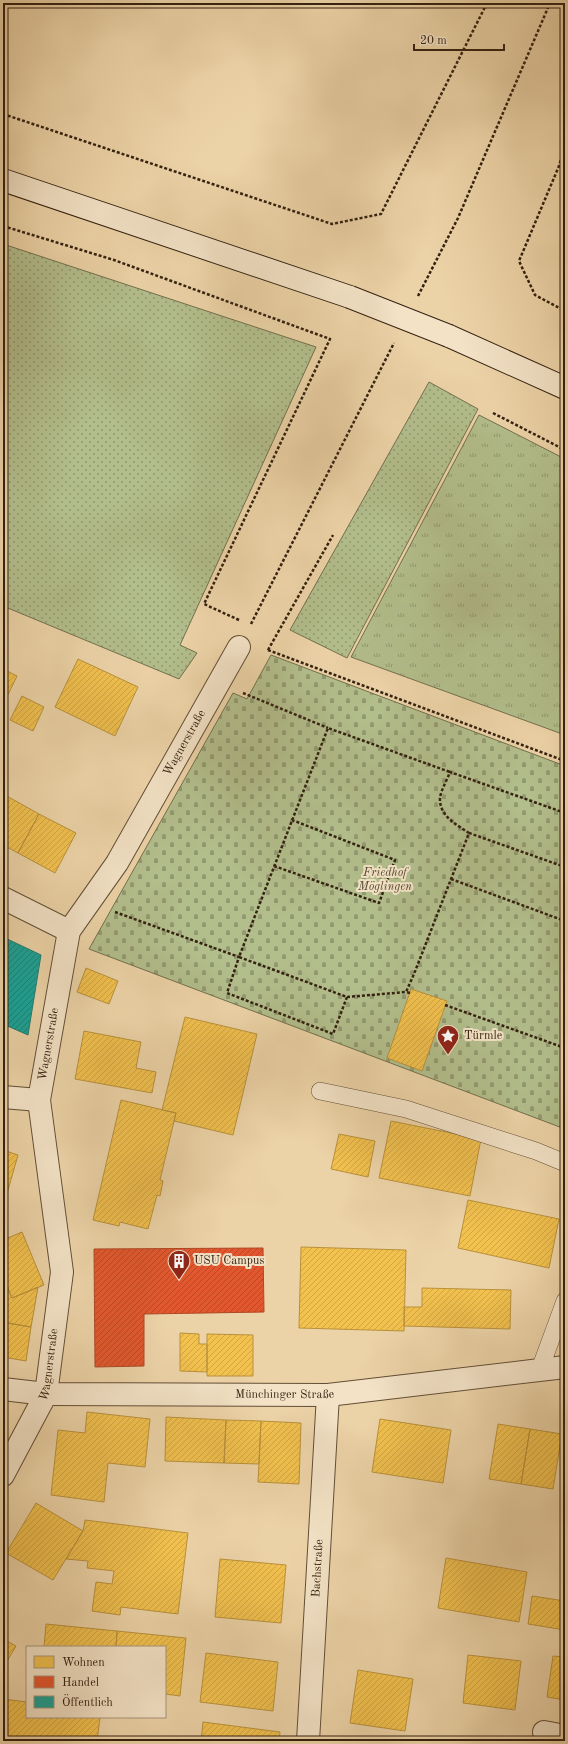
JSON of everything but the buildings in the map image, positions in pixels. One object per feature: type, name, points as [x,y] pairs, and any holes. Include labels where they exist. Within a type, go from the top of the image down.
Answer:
[{"type":"street","points":[[3,180],[350,297],[449,336],[565,388]]},
{"type":"street","name":"Wagnerstraße","points":[[3,1475],[46,1394],[62,1272],[40,1100],[69,931],[117,863],[239,647]]},
{"type":"street","points":[[3,898],[69,931]]},
{"type":"street","points":[[3,1096],[40,1100]]},
{"type":"street","name":"Münchinger Straße","points":[[3,1389],[46,1394],[328,1395],[565,1367]]},
{"type":"street","name":"Bachstraße","points":[[308,1741],[328,1395]]},
{"type":"street","points":[[544,1732],[565,1736]]},
{"type":"lane","points":[[320,1091],[406,1109],[536,1151],[565,1163]]},
{"type":"lane","points":[[540,1369],[565,1301]]},
{"type":"path","points":[[3,114],[332,224],[381,214],[487,3]]},
{"type":"path","points":[[565,146],[559,166],[519,261],[535,295],[565,312]]},
{"type":"path","points":[[3,226],[114,260],[330,339],[204,604],[243,622]]},
{"type":"path","points":[[493,413],[565,450]]},
{"type":"path","points":[[264,656],[333,535]]},
{"type":"path","points":[[268,650],[565,761]]},
{"type":"path","points":[[247,687],[243,694],[328,728],[565,813]]},
{"type":"path","points":[[328,728],[239,957],[227,993],[333,1034],[347,997]]},
{"type":"path","points":[[450,772],[440,798],[442,808],[449,820],[469,833],[565,867]]},
{"type":"path","points":[[274,866],[379,903],[395,860],[292,820]]},
{"type":"path","points":[[406,992],[469,833]]},
{"type":"path","points":[[451,879],[565,921]]},
{"type":"path","points":[[90,903],[347,997],[406,992],[410,993]]},
{"type":"path","points":[[445,1005],[565,1048]]},
{"type":"green space","points":[[3,244],[316,347],[180,645],[197,653],[179,679],[3,606]]},
{"type":"green space","points":[[429,382],[478,409],[347,658],[290,630]]},
{"type":"green space","points":[[479,415],[565,459],[565,735],[351,657]]},
{"type":"green space","name":"Friedhof Möglingen","points":[[271,655],[565,766],[565,1129],[89,949],[233,693],[247,699]]},
{"type":"place","name":"Türmle","points":[[448,1056]]},
{"type":"place","name":"USU Campus","points":[[179,1280]]}]
